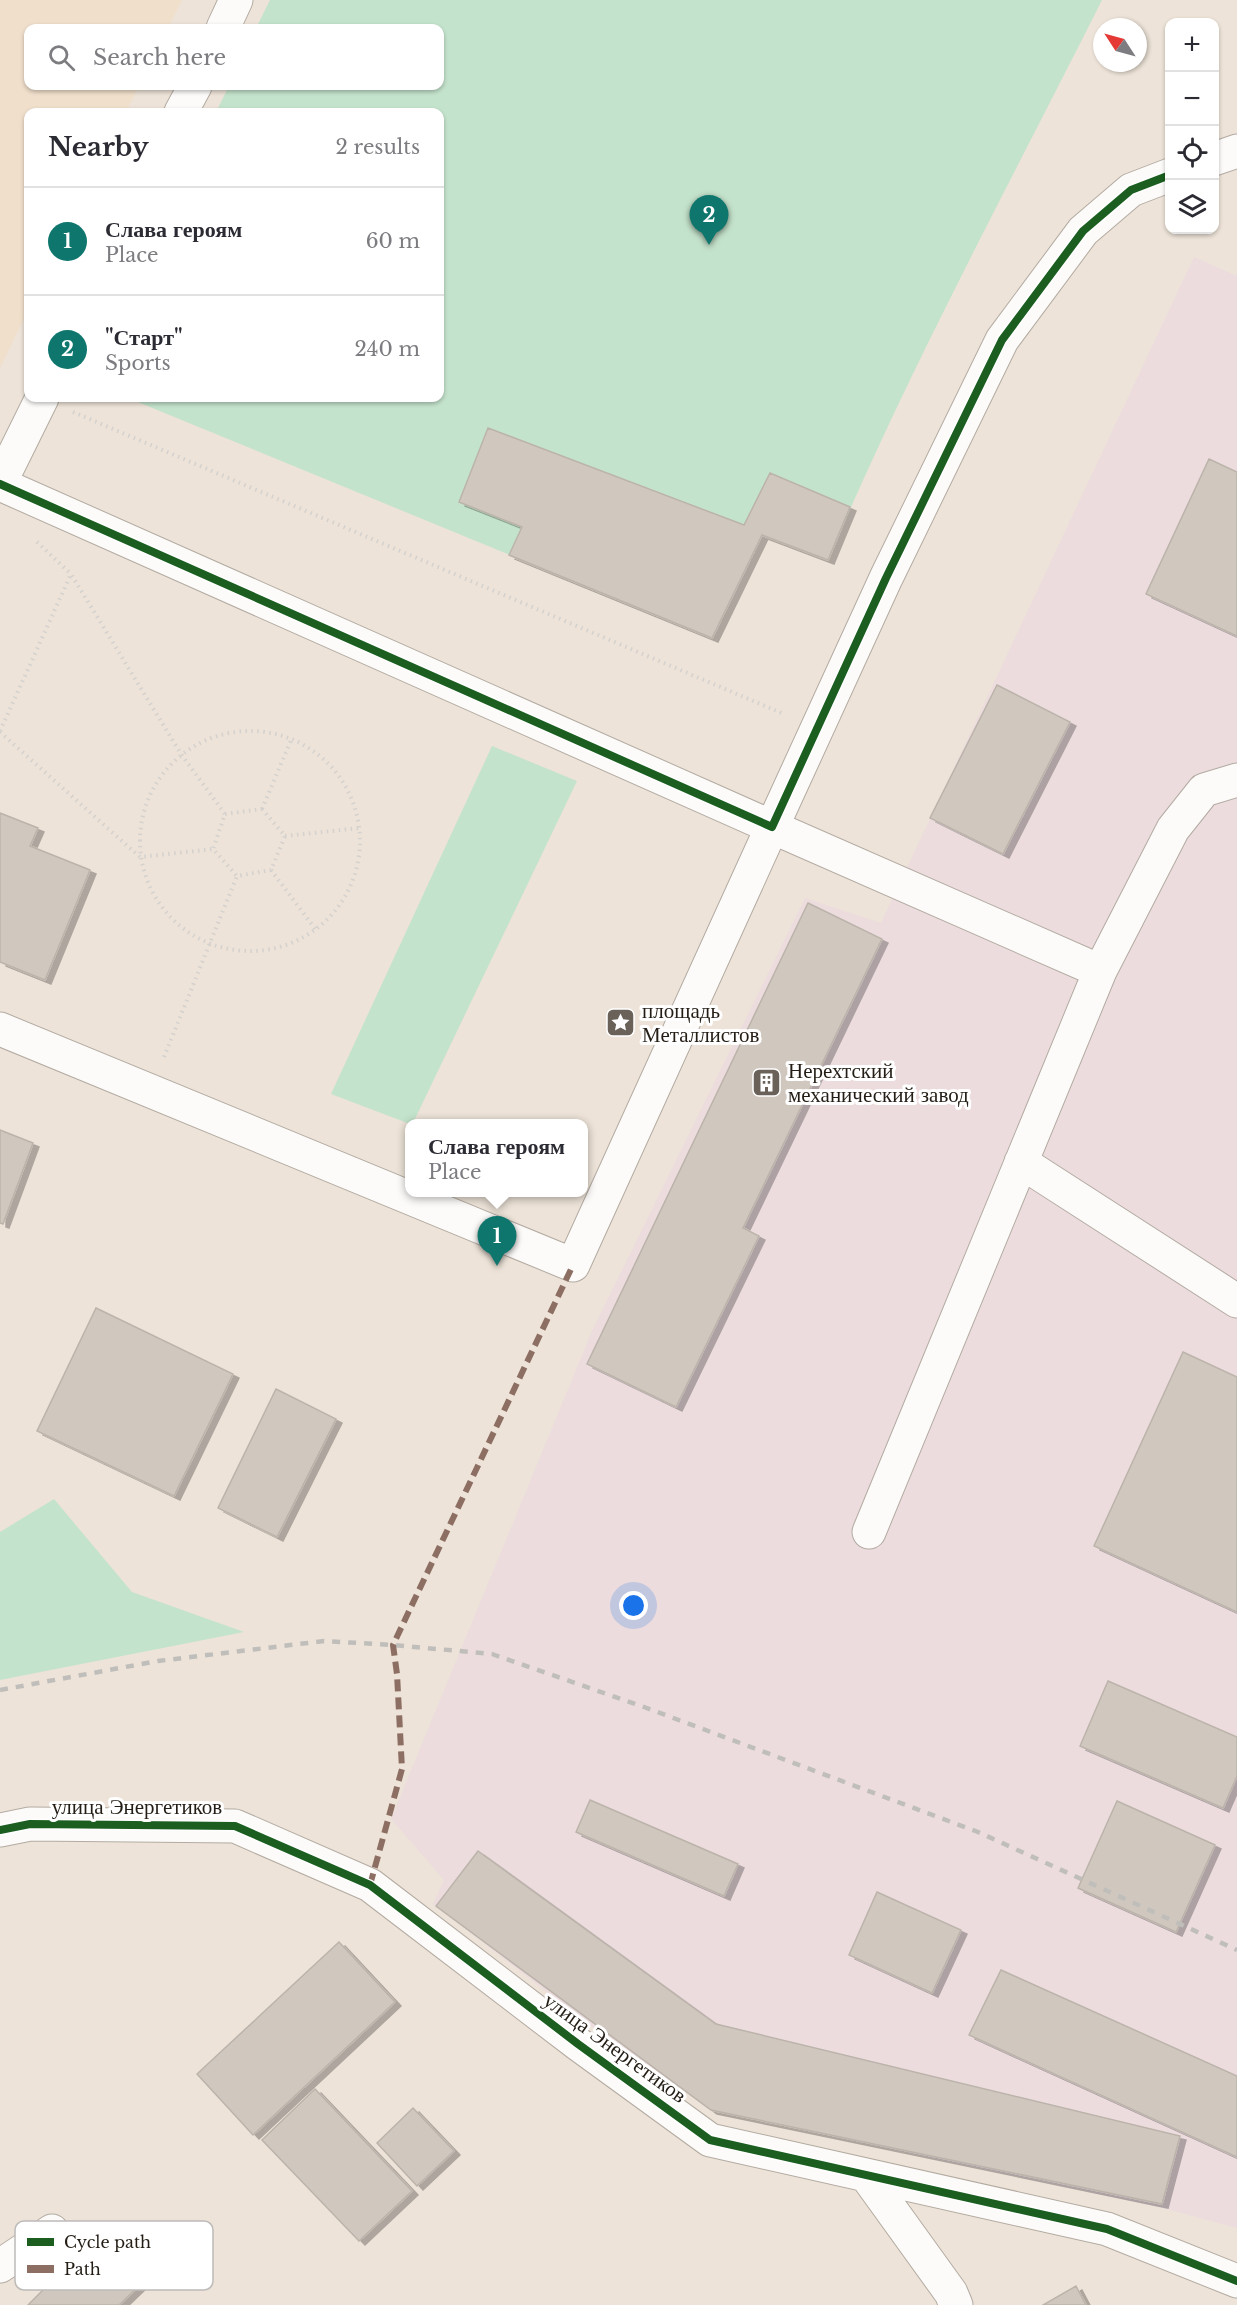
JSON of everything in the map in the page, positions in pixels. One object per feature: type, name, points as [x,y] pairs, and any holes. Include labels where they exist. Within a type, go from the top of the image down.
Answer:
[{"type":"street","points":[[225,24],[237,0]]},
{"type":"street","points":[[184,108],[193,90]]},
{"type":"street","points":[[1219,158],[1237,151]]},
{"type":"street","points":[[408,1197],[573,1265],[886,578],[1002,340],[1083,231],[1131,189],[1165,177]]},
{"type":"street","points":[[40,402],[0,483],[772,827],[1101,970]]},
{"type":"street","points":[[869,1532],[1101,970],[1173,829],[1204,790],[1237,780]]},
{"type":"street","points":[[0,1029],[405,1196]]},
{"type":"street","points":[[1021,1162],[1237,1301]]},
{"type":"street","name":"улица Энергетиков","points":[[0,1830],[30,1824],[235,1826],[370,1885],[578,2044],[710,2140],[1107,2229],[1237,2281]]},
{"type":"street","points":[[866,2175],[951,2293],[956,2305]]},
{"type":"street","points":[[0,2266],[15,2256]]},
{"type":"path","points":[[73,412],[784,714]]},
{"type":"path","points":[[29,535],[71,574],[181,754],[225,814]]},
{"type":"path","points":[[71,574],[0,731],[140,857],[213,849]]},
{"type":"path","points":[[264,731],[292,738],[318,753],[338,774],[353,799],[360,828],[360,857],[352,885],[337,910],[316,930],[284,947],[247,952],[211,945],[185,931],[164,911],[148,885],[140,857],[141,818],[156,783],[181,754],[206,740],[235,732],[264,731]]},
{"type":"path","points":[[262,809],[292,738]]},
{"type":"path","points":[[225,814],[262,809]]},
{"type":"path","points":[[262,809],[285,836]]},
{"type":"path","points":[[213,849],[225,814]]},
{"type":"path","points":[[285,836],[360,828]]},
{"type":"path","points":[[271,870],[285,836]]},
{"type":"path","points":[[213,849],[237,876]]},
{"type":"path","points":[[271,870],[316,930]]},
{"type":"path","points":[[237,876],[271,870]]},
{"type":"path","points":[[150,1091],[237,876]]},
{"type":"shaded area","points":[[0,0],[182,0],[170,24],[24,24],[24,90],[137,90],[128,108],[24,108],[24,318],[0,368]]},
{"type":"shaded area","name":"Нерехтский механический завод","points":[[1194,257],[1237,276],[1237,2228],[1159,2207],[711,2110],[592,2027],[433,1904],[444,1880],[391,1819],[592,1331],[805,898],[881,923]]},
{"type":"green space","points":[[270,0],[1102,0],[926,348],[828,560],[762,535],[712,638],[138,402],[444,402],[444,108],[218,108],[227,90],[444,90],[444,24],[258,24]]},
{"type":"green space","points":[[492,746],[577,781],[415,1119],[405,1119],[405,1122],[331,1094]]},
{"type":"green space","points":[[54,1499],[132,1592],[244,1632],[0,1680],[0,1532]]},
{"type":"building","points":[[488,428],[744,525],[770,473],[850,507],[828,560],[762,535],[712,638],[509,555],[522,527],[459,502]]},
{"type":"building","points":[[1209,459],[1237,472],[1237,636],[1146,594]]},
{"type":"building","points":[[997,685],[1070,722],[1003,854],[930,818]]},
{"type":"building","points":[[0,813],[38,828],[30,846],[90,870],[45,980],[0,962]]},
{"type":"building","name":"Нерехтский механический завод","points":[[808,903],[882,939],[743,1228],[759,1236],[676,1407],[587,1364]]},
{"type":"building","points":[[0,1130],[33,1143],[3,1224],[0,1223]]},
{"type":"building","points":[[96,1308],[233,1374],[174,1496],[37,1431]]},
{"type":"building","points":[[1183,1352],[1237,1377],[1237,1612],[1094,1546]]},
{"type":"building","points":[[276,1389],[336,1419],[277,1537],[218,1508]]},
{"type":"building","points":[[1108,1681],[1237,1737],[1237,1776],[1223,1808],[1080,1746]]},
{"type":"building","points":[[590,1800],[738,1864],[724,1896],[576,1832]]},
{"type":"building","points":[[1117,1801],[1215,1845],[1176,1932],[1078,1888]]},
{"type":"building","points":[[478,1851],[716,2024],[1180,2136],[1162,2204],[711,2110],[436,1906]]},
{"type":"building","points":[[877,1892],[961,1930],[932,1993],[849,1955]]},
{"type":"building","points":[[339,1942],[395,2002],[253,2135],[197,2074]]},
{"type":"building","points":[[1001,1970],[1237,2076],[1237,2157],[969,2035]]},
{"type":"building","points":[[315,2089],[412,2191],[359,2241],[262,2140]]},
{"type":"building","points":[[413,2108],[454,2151],[417,2186],[377,2143]]},
{"type":"building","points":[[1076,2286],[1086,2305],[1043,2305]]},
{"type":"building","points":[[43,2290],[135,2290],[119,2305],[28,2305]]},
{"type":"railway","points":[[0,1690],[158,1661],[324,1641],[492,1654],[644,1707],[978,1832],[1237,1950]]},
{"type":"marked path","points":[[370,1885],[402,1769],[397,1674],[393,1645],[573,1265]]},
{"type":"cycle path","points":[[0,484],[772,827],[886,578],[1002,340],[1083,231],[1131,190],[1165,177]]},
{"type":"cycle path","points":[[0,1830],[30,1824],[235,1826],[370,1885],[578,2044],[710,2140],[1107,2229],[1237,2281]]},
{"type":"place","name":"\"Старт\"","points":[[709,245]]},
{"type":"place","name":"площадь Металлистов","points":[[621,1023]]},
{"type":"place","name":"Нерехтский механический завод","points":[[767,1083]]},
{"type":"place","name":"Слава героям","points":[[497,1266]]}]
